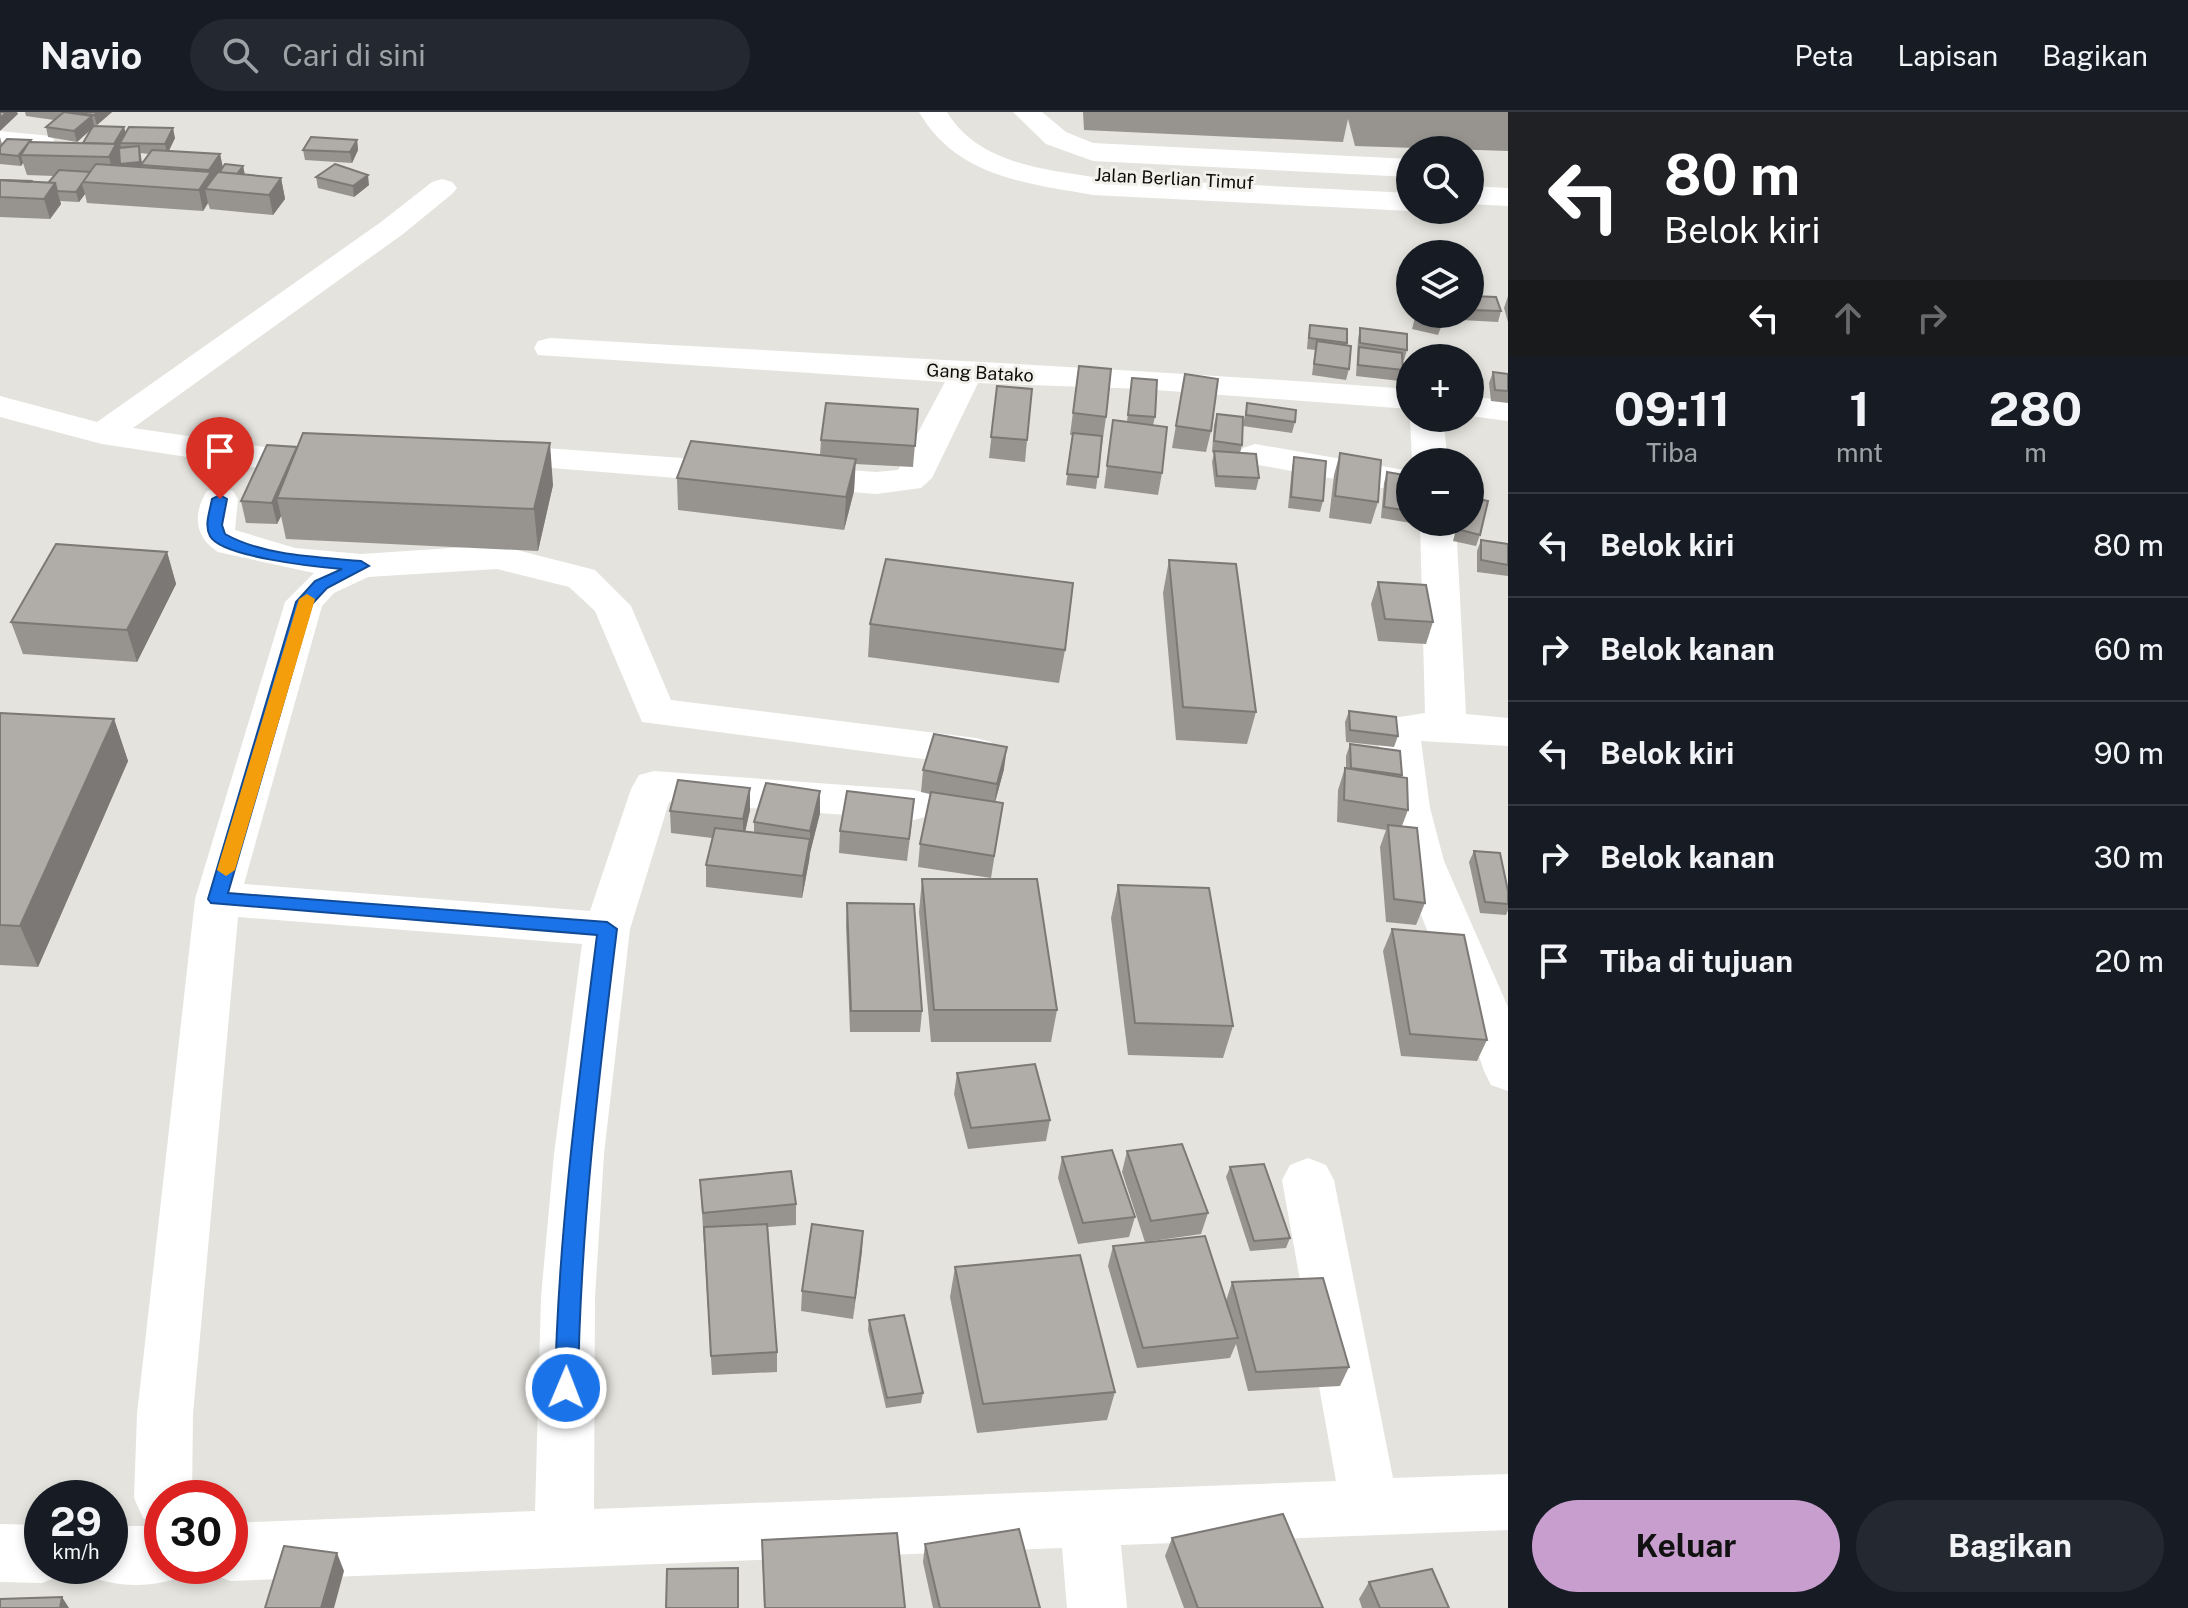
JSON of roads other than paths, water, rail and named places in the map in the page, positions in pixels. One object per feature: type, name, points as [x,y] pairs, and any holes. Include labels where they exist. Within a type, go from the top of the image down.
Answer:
[{"type":"street","points":[[933,112],[939,126],[969,152],[1009,167],[1078,184],[1206,194],[1396,201]]},
{"type":"street","name":"Jalan Berlian Timuf","points":[[957,112],[980,138],[1011,157],[1090,175],[1396,191]]},
{"type":"street","points":[[1027,112],[1040,129],[1073,148],[1093,152],[1396,167]]},
{"type":"street","points":[[0,139],[41,142]]},
{"type":"street","points":[[1484,172],[1508,173]]},
{"type":"street","points":[[102,434],[392,228],[442,188]]},
{"type":"street","points":[[1484,196],[1508,197]]},
{"type":"street","points":[[1484,204],[1508,205]]},
{"type":"street","name":"Gang Batako","points":[[550,348],[966,373],[1200,383],[1396,398]]},
{"type":"street","points":[[1112,357],[1164,367],[1200,383]]},
{"type":"street","points":[[463,453],[876,483],[908,480],[919,470],[966,373]]},
{"type":"street","points":[[0,406],[102,434],[319,466],[333,464],[351,449]]},
{"type":"street","points":[[1484,408],[1508,411]]},
{"type":"street","points":[[1255,455],[1396,480]]},
{"type":"street","points":[[220,499],[215,525],[218,536],[231,544],[295,560],[361,566],[497,557],[582,578],[612,606],[656,712],[976,752]]},
{"type":"street","points":[[1439,536],[1446,726]]},
{"type":"street","points":[[163,1480],[165,1414],[189,1153],[217,899],[304,602],[321,585],[361,566]]},
{"type":"street","points":[[1508,732],[1446,726],[1408,728],[1400,738],[1402,775],[1415,839],[1434,894],[1485,1003],[1508,1071]]},
{"type":"street","points":[[564,1539],[569,1283],[579,1154],[607,929],[654,786],[914,805]]},
{"type":"street","points":[[217,899],[607,929]]},
{"type":"street","points":[[1308,1180],[1370,1507]]},
{"type":"street","points":[[248,1551],[1508,1502]]},
{"type":"street","points":[[1089,1520],[1097,1608]]},
{"type":"street","points":[[0,1553],[24,1554]]}]
